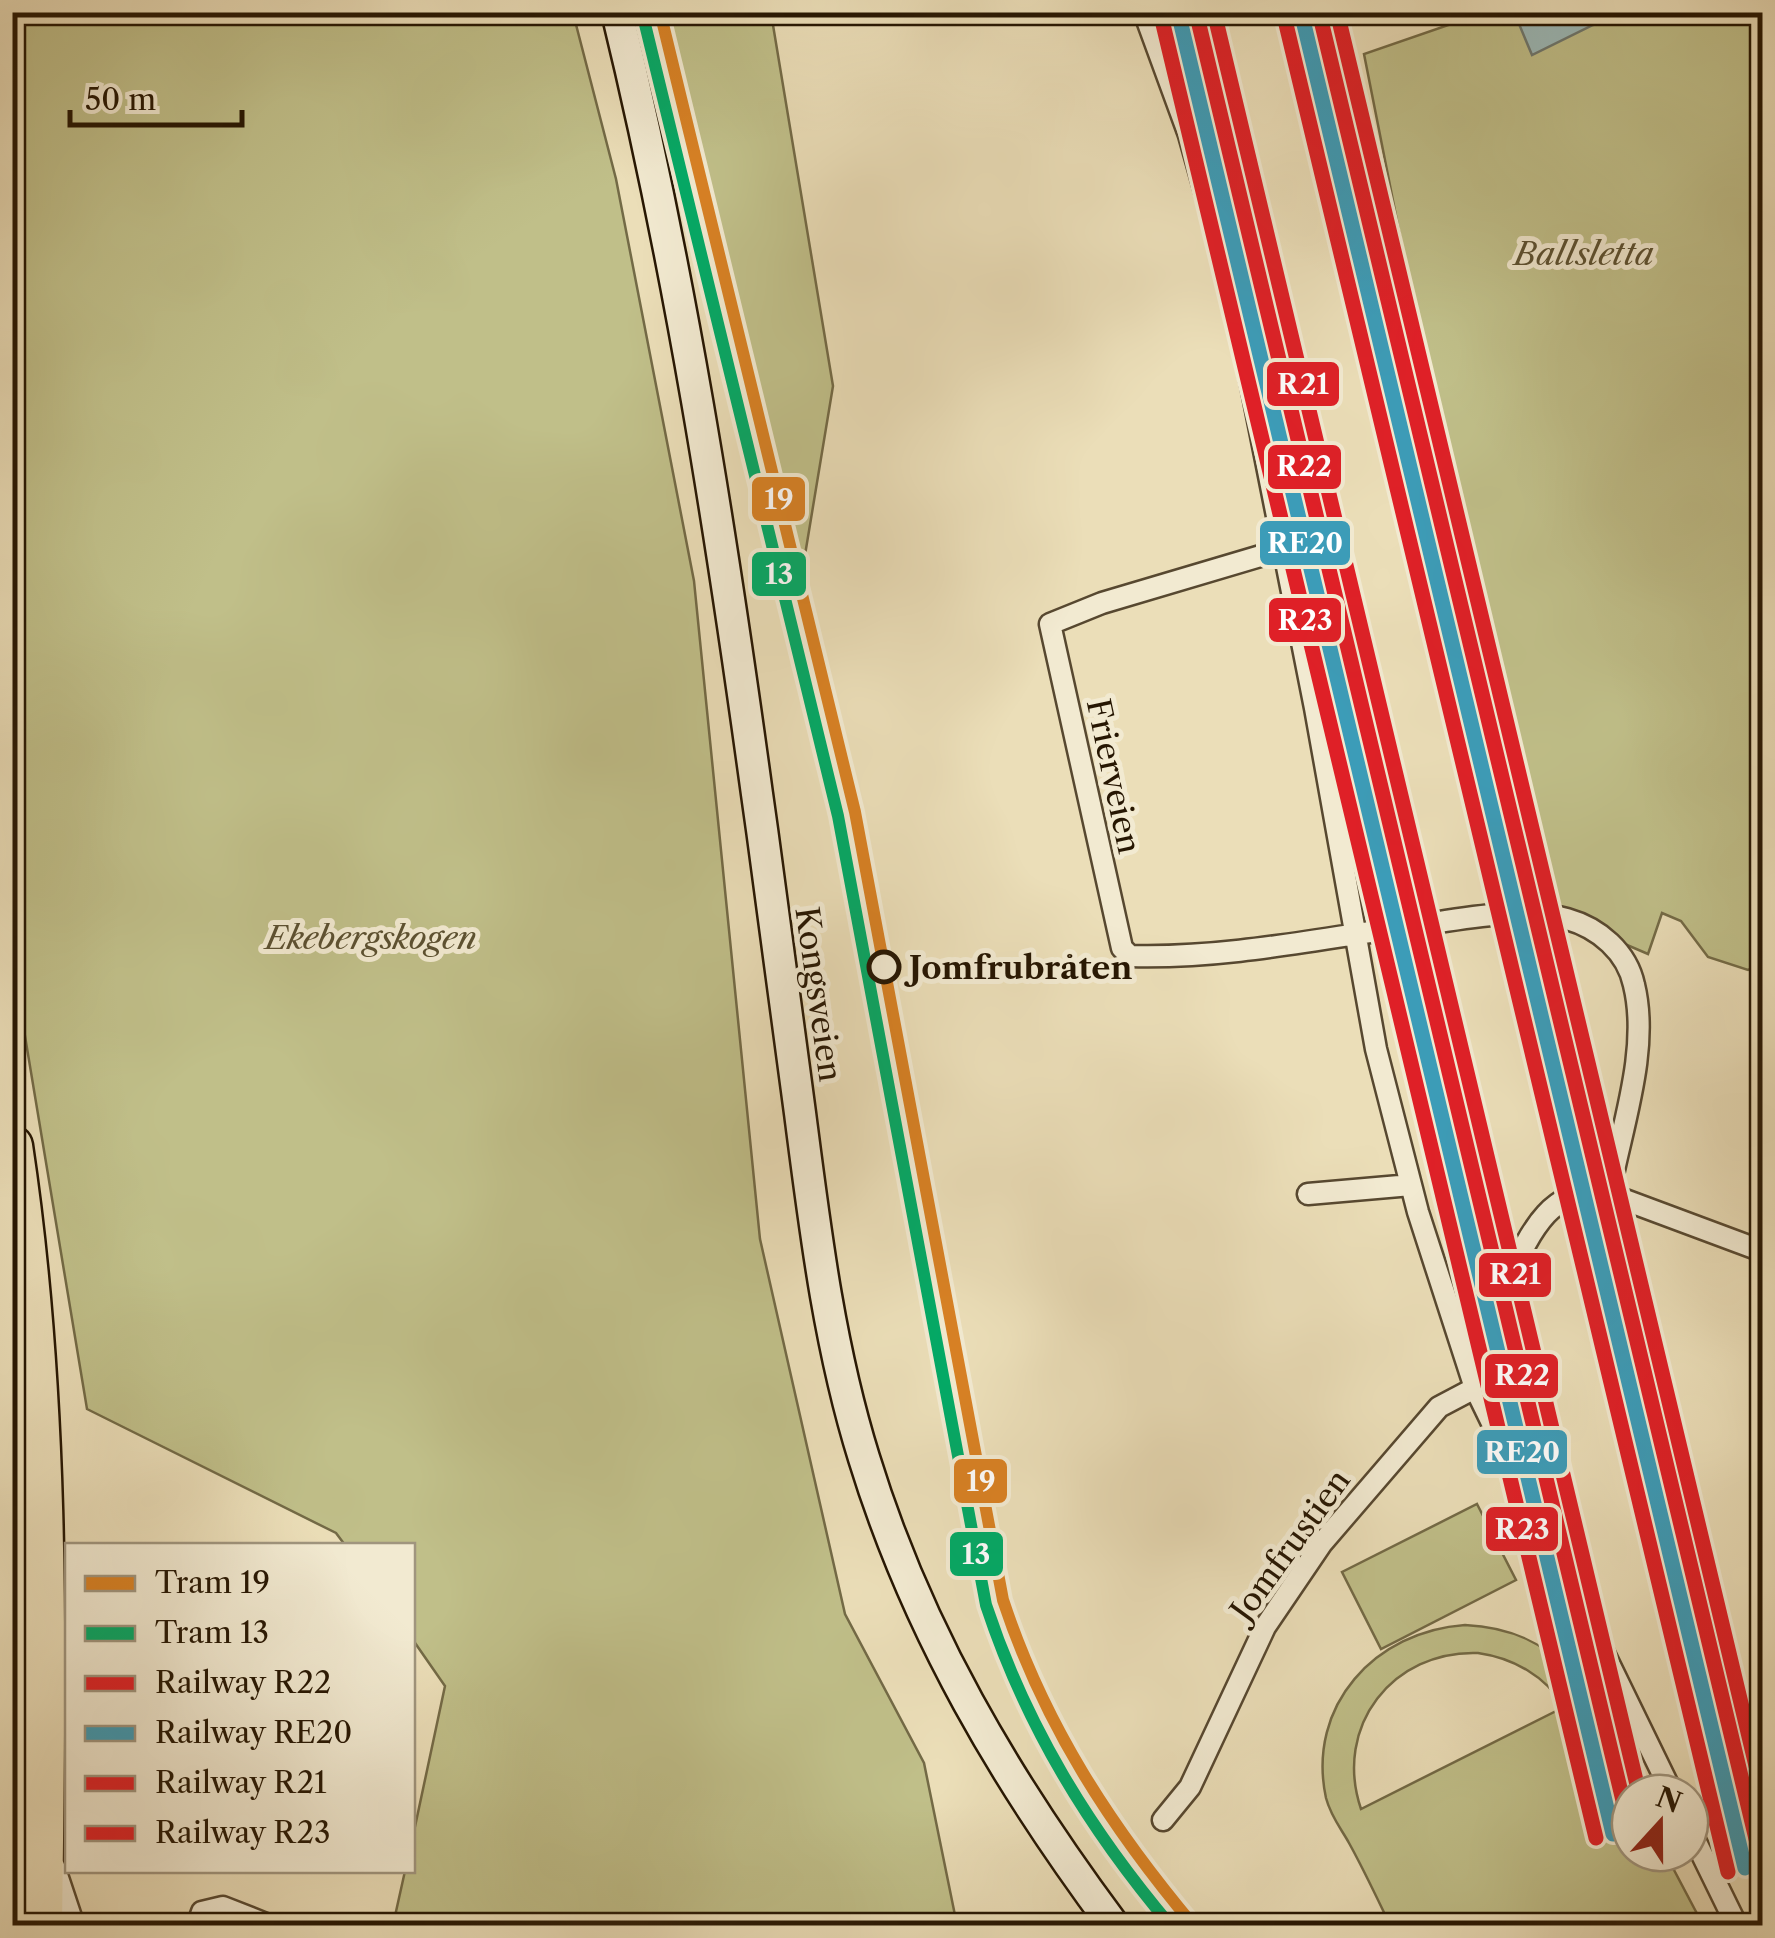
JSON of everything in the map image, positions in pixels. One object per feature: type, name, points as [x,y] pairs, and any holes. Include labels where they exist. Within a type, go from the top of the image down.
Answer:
[{"type":"highway","points":[[12,1146],[39,1369],[42,1926]]},
{"type":"highway","points":[[13,1926],[19,1774],[42,1652]]},
{"type":"main road","name":"Kongsveien","points":[[616,12],[671,246],[689,342],[749,736],[822,1271],[855,1427],[894,1547],[951,1675],[1019,1794],[1114,1926]]},
{"type":"street","points":[[1144,12],[1189,135],[1231,284],[1376,1049],[1411,1185],[1474,1388],[1662,1773]]},
{"type":"street","name":"Frierveien","points":[[1284,549],[1118,598],[1050,624],[1122,948],[1130,956],[1198,954],[1356,932]]},
{"type":"street","points":[[1356,932],[1543,914],[1570,919],[1620,952],[1635,986],[1638,1028],[1609,1194]]},
{"type":"street","points":[[1308,1194],[1411,1185]]},
{"type":"street","points":[[1460,1340],[1489,1318],[1525,1243],[1546,1214],[1585,1193],[1609,1194],[1762,1251]]},
{"type":"street","name":"Jomfrustien","points":[[1163,1820],[1190,1788],[1256,1643],[1312,1558],[1439,1407],[1474,1388]]},
{"type":"street","points":[[43,1835],[74,1926]]},
{"type":"street","points":[[1710,1870],[1738,1926]]},
{"type":"street","points":[[197,1926],[202,1912],[222,1907],[270,1926]]},
{"type":"green space","name":"Ekebergskogen","points":[[12,13],[573,13],[616,179],[694,581],[760,1239],[845,1614],[924,1763],[957,1925],[393,1925],[405,1873],[415,1873],[415,1827],[445,1686],[415,1643],[415,1543],[344,1543],[336,1533],[87,1409],[13,964]]},
{"type":"green space","points":[[667,13],[771,13],[833,386],[803,567]]},
{"type":"green space","name":"Ballsletta","points":[[1483,13],[1762,13],[1762,964],[1748,970],[1708,957],[1681,921],[1662,913],[1648,954],[1543,909],[1436,418],[1364,54]]},
{"type":"green space","points":[[1477,1504],[1516,1580],[1381,1649],[1342,1572]]},
{"type":"green space","points":[[1465,1625],[1502,1630],[1532,1642],[1556,1658],[1593,1704],[1627,1773],[1610,1773],[1610,1873],[1676,1873],[1703,1925],[1390,1925],[1328,1805],[1323,1764],[1327,1733],[1338,1704],[1355,1679],[1403,1641],[1433,1630]],"holes":[[[1478,1653],[1516,1664],[1548,1686],[1564,1707],[1361,1809],[1355,1778],[1356,1749],[1363,1722],[1396,1679],[1420,1664],[1447,1655]]]},
{"type":"water","points":[[1546,12],[1632,13],[1593,25],[1532,55],[1519,24]]},
{"type":"tram line","name":"19","points":[[660,12],[855,812],[1003,1600],[1038,1689],[1082,1772],[1134,1850],[1194,1926]]},
{"type":"tram line","name":"13","points":[[643,16],[838,816],[986,1605],[1020,1693],[1063,1774],[1113,1852],[1171,1926]]},
{"type":"rail line","name":"R22","points":[[1196,12],[1616,1773]]},
{"type":"rail line","name":"R21","points":[[1214,12],[1634,1773]]},
{"type":"rail line","name":"R22","points":[[1319,12],[1762,1864]]},
{"type":"rail line","name":"R21","points":[[1337,12],[1762,1791]]},
{"type":"rail line","name":"RE20","points":[[1179,16],[1610,1821]]},
{"type":"rail line","name":"RE20","points":[[1302,16],[1745,1868]]},
{"type":"rail line","name":"R23","points":[[1162,20],[1596,1838]]},
{"type":"rail line","name":"R23","points":[[1285,20],[1728,1872]]},
{"type":"place","name":"Jomfrubråten","points":[[884,967]]}]
